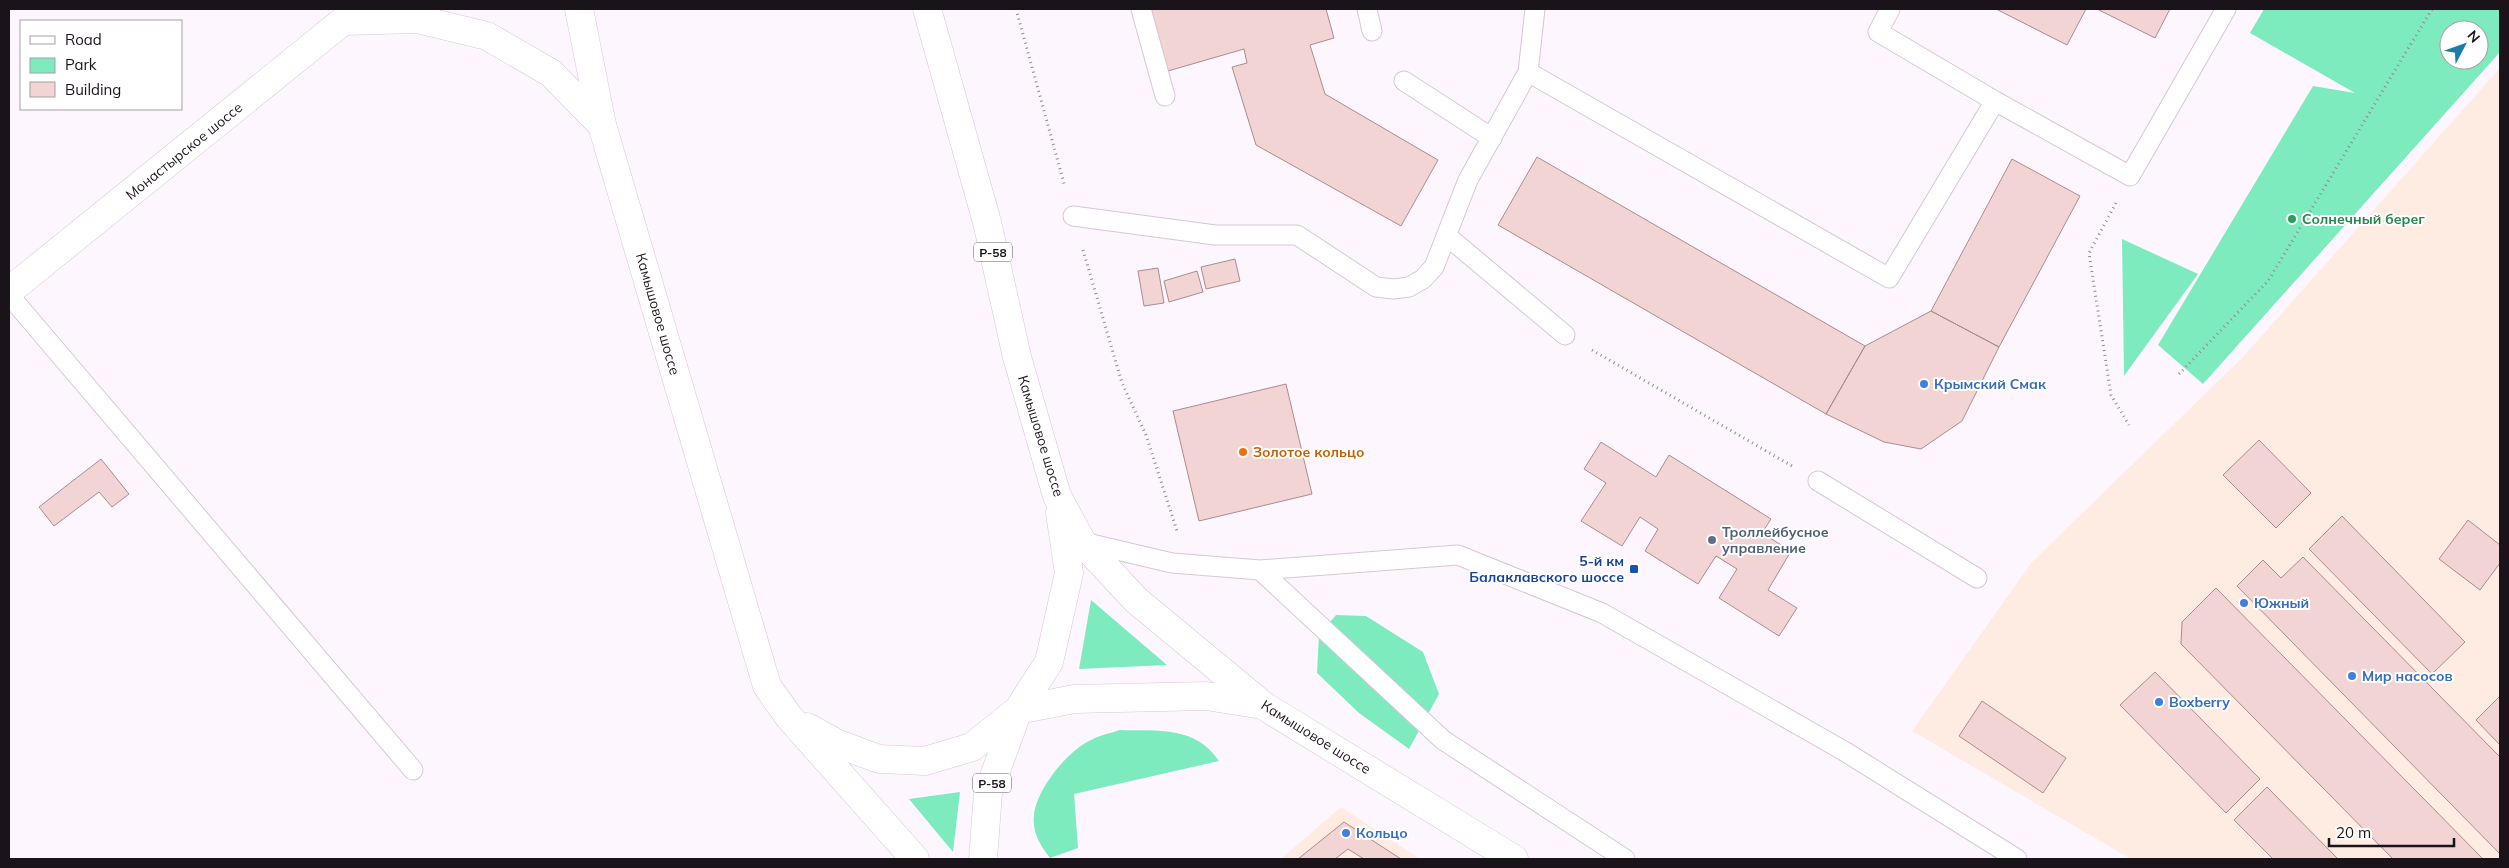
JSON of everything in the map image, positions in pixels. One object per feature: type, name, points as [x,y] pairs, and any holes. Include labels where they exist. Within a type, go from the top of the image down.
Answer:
[{"type":"main road","name":"Камышовое шоссе","points":[[579,9],[602,125],[767,686],[789,717],[915,859]]},
{"type":"main road","name":"Камышовое шоссе","points":[[927,9],[987,222],[1017,357],[1057,496],[1082,542],[1136,600],[1264,706],[1514,859]]},
{"type":"main road","points":[[351,15],[417,19],[488,36],[551,73],[602,125]]},
{"type":"main road","name":"Монастырское шоссе","points":[[9,291],[351,15]]},
{"type":"main road","name":"Р-58","points":[[983,859],[988,793],[1018,710],[1049,662],[1069,573],[1057,496]]},
{"type":"main road","points":[[789,717],[836,743],[879,759],[925,761],[972,747],[1018,710],[1074,698],[1196,696],[1264,706]]},
{"type":"lane","points":[[1140,9],[1165,96]]},
{"type":"lane","points":[[1367,9],[1372,31]]},
{"type":"lane","points":[[1073,216],[1215,235],[1297,236],[1362,280],[1376,287],[1393,290],[1409,287],[1423,279],[1434,267],[1468,180],[1528,72],[1535,9]]},
{"type":"lane","points":[[1890,9],[1878,32],[1995,102],[2130,176],[2226,9]]},
{"type":"lane","points":[[1528,72],[1889,278],[1995,102]]},
{"type":"lane","points":[[1404,81],[1492,138]]},
{"type":"lane","points":[[1447,236],[1566,335]]},
{"type":"lane","points":[[9,295],[413,770]]},
{"type":"lane","points":[[1818,481],[1977,578]]},
{"type":"lane","points":[[1082,542],[1172,563],[1260,570],[1458,554],[1602,613],[1844,751],[2017,859]]},
{"type":"lane","points":[[1260,570],[1443,740],[1625,859]]},
{"type":"path","points":[[1016,9],[1073,216],[1122,383],[1146,435],[1179,535]]},
{"type":"path","points":[[2178,374],[2268,281],[2432,9]]},
{"type":"path","points":[[2129,425],[2111,396],[2088,254],[2130,176]]},
{"type":"path","points":[[1566,335],[1818,481]]},
{"type":"shaded area","points":[[2500,68],[2500,859],[2131,859],[1912,731],[2032,562],[2242,358]]},
{"type":"shaded area","name":"Кольцо","points":[[1341,807],[1420,859],[1281,859]]},
{"type":"green space","name":"Солнечный берег","points":[[2264,9],[2500,9],[2500,52],[2489,64],[2489,20],[2439,20],[2439,70],[2484,70],[2203,384],[2158,345],[2313,86],[2355,93],[2250,33]]},
{"type":"green space","points":[[2122,239],[2198,274],[2124,376]]},
{"type":"green space","points":[[1091,600],[1167,665],[1079,669]]},
{"type":"green space","points":[[1336,615],[1366,616],[1423,652],[1439,694],[1409,749],[1359,713],[1317,673],[1319,635]]},
{"type":"green space","points":[[1120,730],[1162,731],[1188,736],[1210,750],[1219,761],[1074,794],[1078,848],[1050,858],[1040,843],[1034,827],[1036,805],[1047,783],[1063,762],[1082,745],[1094,738]]},
{"type":"green space","points":[[960,792],[953,852],[909,799]]},
{"type":"building","points":[[1151,9],[1326,9],[1334,38],[1310,45],[1325,94],[1438,160],[1401,226],[1256,145],[1232,67],[1247,63],[1244,49],[1168,71]]},
{"type":"building","points":[[1996,9],[2086,9],[2067,45]]},
{"type":"building","points":[[2097,9],[2170,9],[2155,38]]},
{"type":"building","points":[[1537,157],[1865,346],[1826,414],[1498,225]]},
{"type":"building","points":[[2012,159],[2080,196],[1999,347],[1931,311]]},
{"type":"building","points":[[1235,259],[1240,281],[1206,289],[1201,267]]},
{"type":"building","points":[[1158,268],[1164,303],[1144,306],[1138,271]]},
{"type":"building","points":[[1197,271],[1203,292],[1169,302],[1164,281]]},
{"type":"building","points":[[1931,311],[1999,347],[1962,421],[1921,449],[1884,442],[1826,414],[1865,346]]},
{"type":"building","name":"Золотое кольцо","points":[[1286,384],[1312,494],[1199,521],[1173,411]]},
{"type":"building","points":[[2259,440],[2311,493],[2276,528],[2223,475]]},
{"type":"building","name":"Троллейбусное управление","points":[[1601,442],[1656,477],[1669,455],[1771,519],[1762,533],[1791,551],[1768,590],[1797,608],[1779,636],[1719,598],[1737,569],[1716,556],[1698,584],[1645,551],[1658,529],[1640,517],[1622,546],[1581,521],[1606,483],[1584,469]]},
{"type":"building","points":[[101,459],[129,494],[112,507],[99,492],[54,526],[39,507]]},
{"type":"building","points":[[2342,516],[2465,642],[2432,674],[2309,549]]},
{"type":"building","points":[[2468,520],[2500,545],[2500,563],[2480,590],[2439,559]]},
{"type":"building","points":[[2303,557],[2500,757],[2500,854],[2237,586],[2263,560],[2281,578]]},
{"type":"building","points":[[2216,588],[2483,859],[2393,859],[2181,644],[2182,622]]},
{"type":"building","points":[[2155,672],[2260,779],[2226,813],[2120,705]]},
{"type":"building","points":[[2500,696],[2500,745],[2476,720]]},
{"type":"building","points":[[1982,701],[2066,758],[2043,793],[1959,736]]},
{"type":"building","points":[[2267,787],[2338,859],[2273,859],[2234,820]]},
{"type":"building","points":[[1344,822],[1401,859],[1364,859],[1348,849],[1335,859],[1298,859]]},
{"type":"place","name":"Солнечный берег","points":[[2292,219]]},
{"type":"place","name":"Крымский Смак","points":[[1924,384]]},
{"type":"place","name":"Золотое кольцо","points":[[1243,452]]},
{"type":"place","name":"Троллейбусное управление","points":[[1712,540]]},
{"type":"place","name":"5-й км Балаклавского шоссе","points":[[1634,569]]},
{"type":"place","name":"Южный","points":[[2244,603]]},
{"type":"place","name":"Мир насосов","points":[[2352,676]]},
{"type":"place","name":"Boxberry","points":[[2159,702]]},
{"type":"place","name":"Кольцо","points":[[1346,833]]}]
